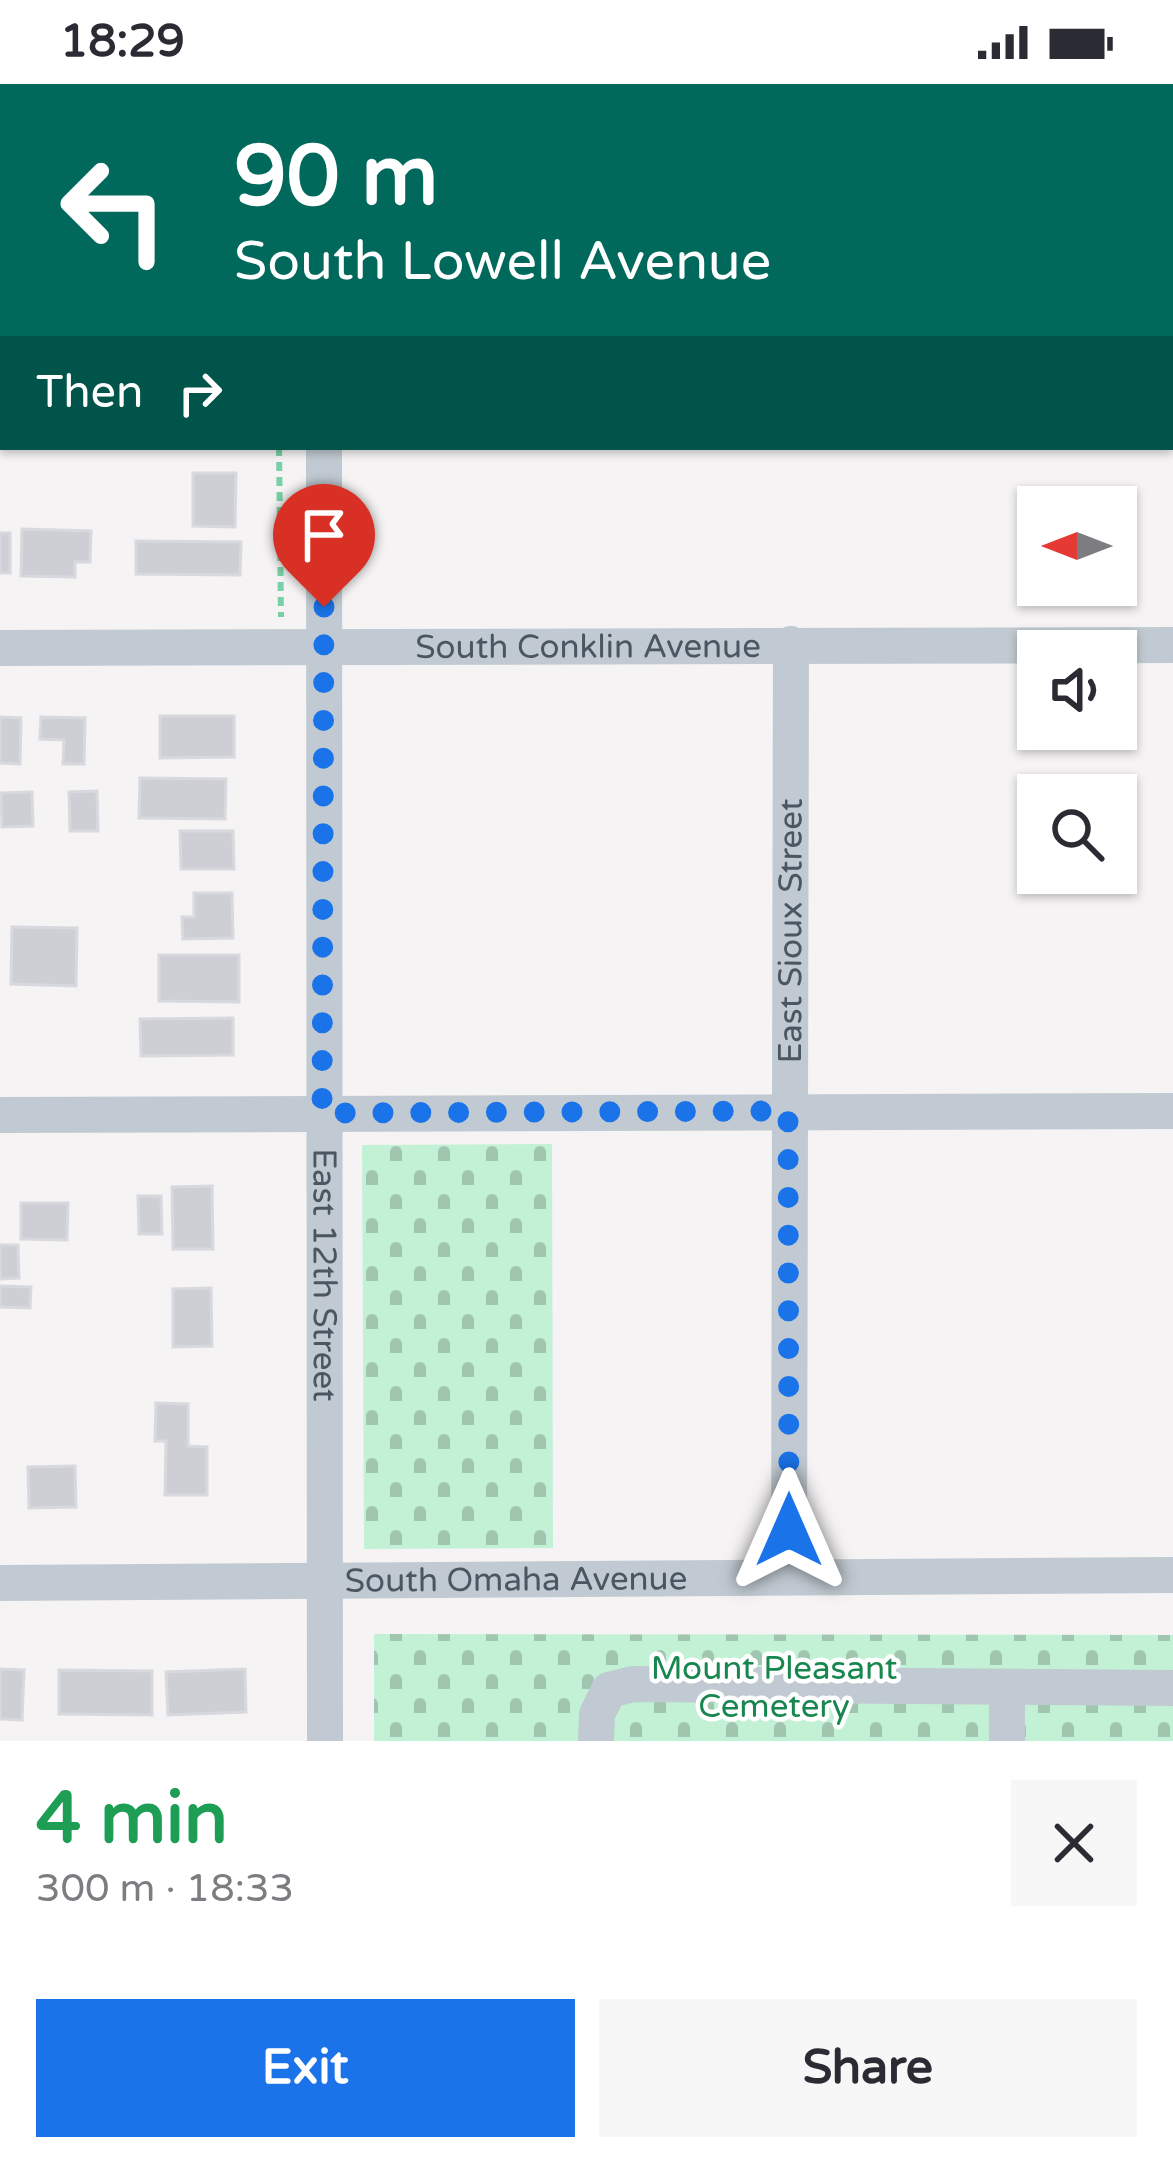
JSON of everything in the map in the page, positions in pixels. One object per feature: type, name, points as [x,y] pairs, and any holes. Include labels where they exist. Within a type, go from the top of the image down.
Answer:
[{"type":"street","name":"East 12th Street","points":[[324,450],[325,1741]]},
{"type":"street","name":"East Sioux Street","points":[[789,1576],[791,644]]},
{"type":"street","name":"South Conklin Avenue","points":[[0,648],[1173,645]]},
{"type":"street","points":[[0,1115],[1173,1111]]},
{"type":"street","name":"South Omaha Avenue","points":[[0,1583],[1173,1575]]},
{"type":"street","points":[[596,1741],[597,1714],[609,1690],[633,1684],[1173,1688]]},
{"type":"street","points":[[1006,1741],[1007,1687]]},
{"type":"path","points":[[279,450],[281,647]]},
{"type":"green space","points":[[552,1144],[553,1548],[364,1549],[362,1145]]},
{"type":"green space","name":"Mount Pleasant Cemetery","points":[[374,1634],[1173,1635],[1173,1741],[374,1741]]},
{"type":"building","points":[[193,473],[236,473],[235,527],[193,526]]},
{"type":"building","points":[[22,529],[91,531],[90,562],[75,562],[75,577],[21,576]]},
{"type":"building","points":[[0,533],[10,533],[10,573],[0,573]]},
{"type":"building","points":[[136,541],[241,542],[240,575],[136,574]]},
{"type":"building","points":[[160,716],[234,716],[234,757],[160,758]]},
{"type":"building","points":[[0,717],[21,718],[20,764],[0,763]]},
{"type":"building","points":[[41,717],[85,718],[84,764],[63,764],[64,740],[40,739]]},
{"type":"building","points":[[140,778],[226,779],[225,819],[139,818]]},
{"type":"building","points":[[97,791],[98,831],[70,831],[69,792]]},
{"type":"building","points":[[32,792],[33,826],[2,827],[1,793]]},
{"type":"building","points":[[180,831],[233,831],[234,869],[181,869]]},
{"type":"building","points":[[194,893],[232,893],[233,938],[183,939],[182,917],[194,917]]},
{"type":"building","points":[[12,927],[77,928],[76,986],[11,984]]},
{"type":"building","points":[[159,955],[239,955],[239,1002],[159,1001]]},
{"type":"building","points":[[233,1018],[233,1055],[141,1056],[140,1019]]},
{"type":"building","points":[[212,1186],[213,1249],[173,1249],[172,1187]]},
{"type":"building","points":[[138,1196],[161,1196],[162,1234],[139,1234]]},
{"type":"building","points":[[21,1203],[68,1203],[67,1240],[21,1239]]},
{"type":"building","points":[[0,1245],[18,1245],[19,1278],[0,1279]]},
{"type":"building","points":[[0,1286],[31,1287],[30,1308],[0,1307]]},
{"type":"building","points":[[211,1288],[212,1346],[173,1347],[173,1289]]},
{"type":"building","points":[[156,1403],[188,1404],[188,1446],[207,1447],[207,1495],[165,1495],[166,1441],[155,1441]]},
{"type":"building","points":[[75,1466],[76,1507],[29,1508],[28,1467]]},
{"type":"building","points":[[0,1669],[24,1670],[22,1720],[0,1719]]},
{"type":"building","points":[[245,1669],[246,1712],[168,1715],[166,1672]]},
{"type":"building","points":[[59,1670],[152,1671],[152,1715],[59,1714]]},
{"type":"route","points":[[324,607],[322,1113],[788,1111],[789,1530]]}]
